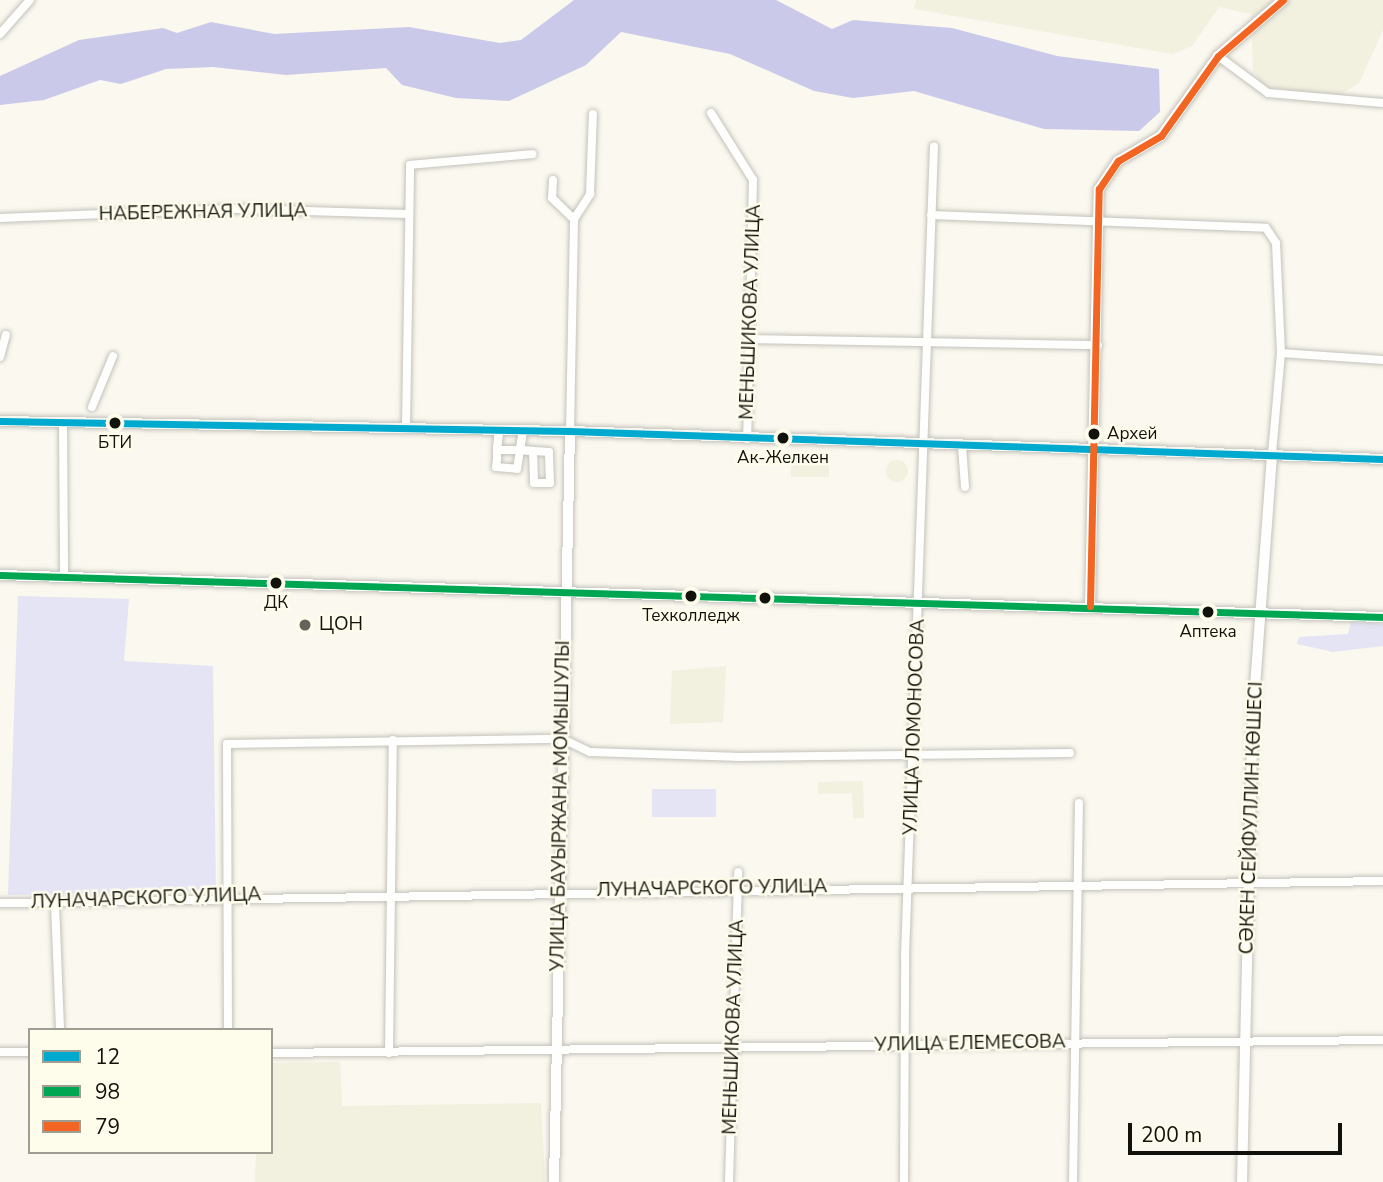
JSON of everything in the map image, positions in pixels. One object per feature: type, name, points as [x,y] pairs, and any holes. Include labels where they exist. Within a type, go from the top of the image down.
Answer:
[{"type":"main road","points":[[0,421],[570,431],[1383,459]]},
{"type":"street","points":[[0,34],[30,0]]},
{"type":"street","points":[[1090,606],[1098,450],[1097,219],[1108,169],[1161,136],[1218,55],[1283,0]]},
{"type":"street","points":[[1218,55],[1268,93],[1383,103]]},
{"type":"street","name":"МЕНЬШИКОВА УЛИЦА","points":[[711,113],[753,180],[747,439]]},
{"type":"street","points":[[570,431],[574,219],[590,194],[593,114]]},
{"type":"street","name":"УЛИЦА ЛОМОНОСОВА","points":[[904,1182],[909,886],[916,754],[926,340],[934,147]]},
{"type":"street","points":[[406,428],[406,214],[414,160],[533,154]]},
{"type":"street","points":[[553,180],[552,198],[574,219]]},
{"type":"street","name":"НАБЕРЕЖНАЯ УЛИЦА","points":[[0,218],[239,209],[406,214]]},
{"type":"street","points":[[931,215],[1255,224],[1273,235],[1281,353],[1272,454]]},
{"type":"street","points":[[0,357],[6,335]]},
{"type":"street","points":[[750,339],[1098,345]]},
{"type":"street","points":[[1281,353],[1383,359]]},
{"type":"street","points":[[92,408],[113,356]]},
{"type":"street","points":[[63,422],[64,577]]},
{"type":"street","points":[[499,430],[496,467],[517,469],[523,430]]},
{"type":"street","name":"УЛИЦА БАУЫРЖАНА МОМЫШУЛЫ","points":[[554,1182],[570,431]]},
{"type":"street","points":[[962,446],[965,487]]},
{"type":"street","points":[[497,450],[533,451]]},
{"type":"street","name":"СӘКЕН СЕЙФУЛЛИН КӨШЕСІ","points":[[1242,1182],[1262,613],[1272,454]]},
{"type":"street","points":[[0,575],[1090,606],[1383,617]]},
{"type":"street","points":[[228,1028],[225,896],[227,744],[563,739],[590,752],[1070,753]]},
{"type":"street","points":[[389,1053],[393,740]]},
{"type":"street","points":[[1073,1182],[1079,803]]},
{"type":"street","name":"МЕНЬШИКОВА УЛИЦА","points":[[729,1182],[738,872]]},
{"type":"street","name":"ЛУНАЧАРСКОГО УЛИЦА","points":[[0,903],[55,904],[225,896],[1383,881]]},
{"type":"street","points":[[55,904],[60,1028]]},
{"type":"street","name":"УЛИЦА ЕЛЕМЕСОВА","points":[[273,1053],[389,1053],[557,1046],[907,1046],[1383,1040]]},
{"type":"street","points":[[0,1052],[28,1052]]},
{"type":"shaded area","points":[[916,0],[1383,0],[1383,30],[1359,83],[1340,95],[1264,87],[1253,71],[1251,14],[1219,7],[1192,46],[1173,54],[914,9]]},
{"type":"shaded area","points":[[791,458],[829,458],[829,477],[791,477]]},
{"type":"shaded area","points":[[897,460],[905,463],[908,471],[905,479],[897,482],[889,479],[886,471],[889,463]]},
{"type":"shaded area","points":[[18,596],[129,599],[124,661],[213,666],[216,891],[8,895]]},
{"type":"shaded area","points":[[1351,622],[1383,624],[1383,646],[1333,652],[1297,644],[1299,637],[1348,634]]},
{"type":"shaded area","points":[[726,666],[723,722],[670,724],[672,671]]},
{"type":"shaded area","points":[[863,781],[864,818],[853,818],[852,793],[818,794],[818,782]]},
{"type":"shaded area","points":[[652,789],[716,789],[716,817],[652,817]]},
{"type":"shaded area","points":[[340,1062],[342,1106],[541,1103],[545,1182],[255,1182],[256,1154],[273,1154],[273,1063]]},
{"type":"water","points":[[574,0],[776,0],[832,29],[853,20],[952,28],[1057,56],[1159,69],[1160,112],[1139,131],[1044,129],[914,91],[853,98],[814,91],[730,54],[621,32],[586,65],[509,101],[456,98],[402,85],[386,68],[286,75],[213,67],[166,69],[121,84],[100,80],[44,100],[0,105],[0,76],[79,40],[163,28],[177,33],[211,22],[274,34],[409,27],[500,43],[521,40]]},
{"type":"transit line","name":"79","points":[[1090,606],[1099,189],[1118,161],[1161,136],[1218,56],[1283,0]]},
{"type":"transit line","name":"12","points":[[0,421],[570,431],[1383,459]]},
{"type":"transit line","name":"98","points":[[0,575],[1383,617]]},
{"type":"place","name":"БТИ","points":[[115,423]]},
{"type":"place","name":"Архей","points":[[1094,434]]},
{"type":"place","name":"Ак-Желкен","points":[[783,438]]},
{"type":"place","name":"ДК","points":[[276,583]]},
{"type":"place","name":"Техколледж","points":[[691,596]]},
{"type":"place","name":"Аптека","points":[[1208,612]]},
{"type":"place","name":"ЦОН","points":[[305,625]]}]
